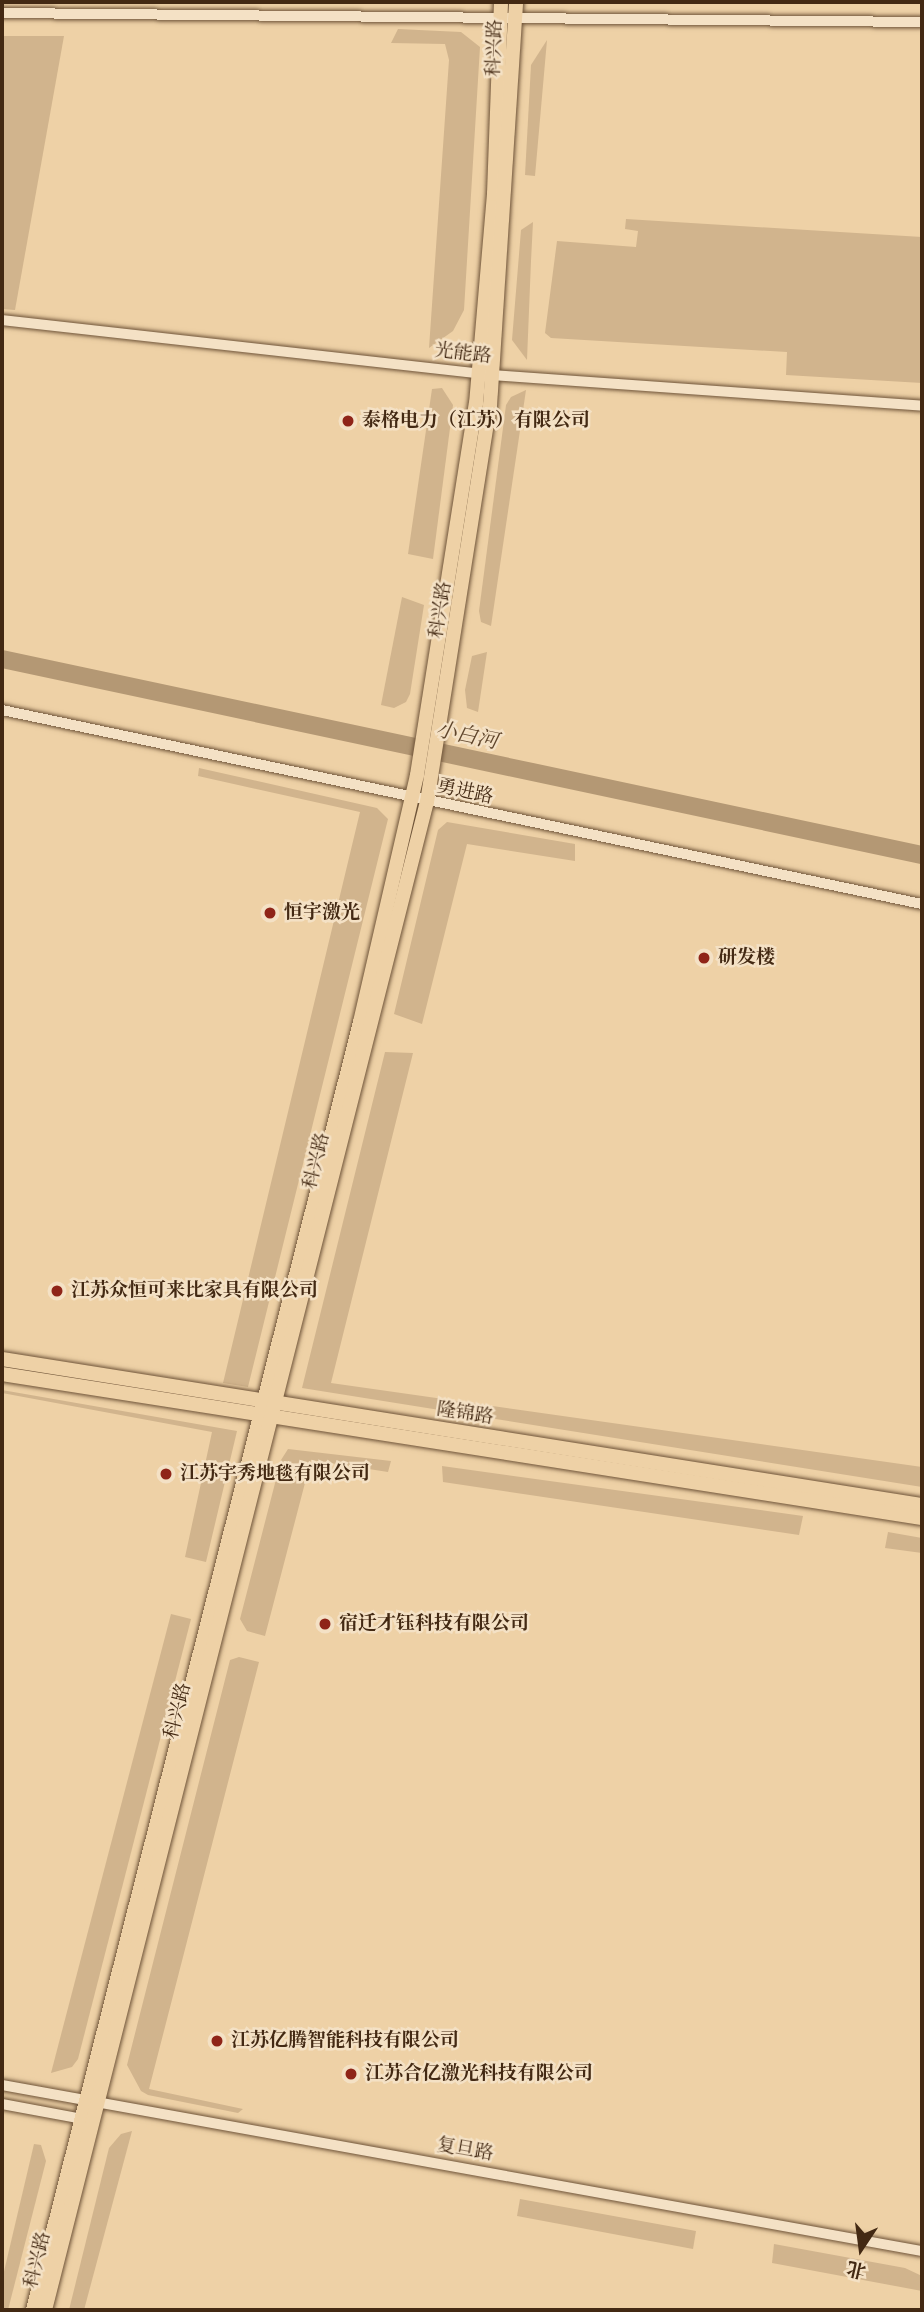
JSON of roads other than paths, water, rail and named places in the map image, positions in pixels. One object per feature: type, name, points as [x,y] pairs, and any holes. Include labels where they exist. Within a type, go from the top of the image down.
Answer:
[{"type":"main road","name":"科兴路","points":[[501,2],[508,20]]},
{"type":"main road","name":"科兴路","points":[[45,2310],[92,2099],[432,779],[442,727],[486,375],[508,20],[516,2]]},
{"type":"main road","name":"科兴路","points":[[268,1409],[412,799],[486,375]]},
{"type":"main road","name":"隆锦路","points":[[2,1359],[268,1409],[922,1518]]},
{"type":"main road","name":"隆锦路","points":[[2,1374],[268,1409],[922,1505]]},
{"type":"main road","name":"科兴路","points":[[33,2310],[87,2120]]},
{"type":"street","points":[[2,13],[922,23]]},
{"type":"street","name":"光能路","points":[[2,320],[486,375],[922,406]]},
{"type":"street","name":"勇进路","points":[[2,710],[412,799],[922,904]]},
{"type":"street","name":"复旦路","points":[[2,2085],[92,2099],[922,2251]]},
{"type":"street","points":[[2,2104],[87,2120]]},
{"type":"waterway","name":"小白河","points":[[2,659],[922,855]]},
{"type":"place","name":"泰格电力（江苏）有限公司","points":[[348,421]]},
{"type":"place","name":"恒宇激光","points":[[270,913]]},
{"type":"place","name":"研发楼","points":[[704,958]]},
{"type":"place","name":"江苏众恒可来比家具有限公司","points":[[57,1291]]},
{"type":"place","name":"江苏宇秀地毯有限公司","points":[[166,1474]]},
{"type":"place","name":"宿迁才钰科技有限公司","points":[[325,1624]]},
{"type":"place","name":"江苏亿腾智能科技有限公司","points":[[217,2041]]},
{"type":"place","name":"江苏合亿激光科技有限公司","points":[[351,2074]]}]
